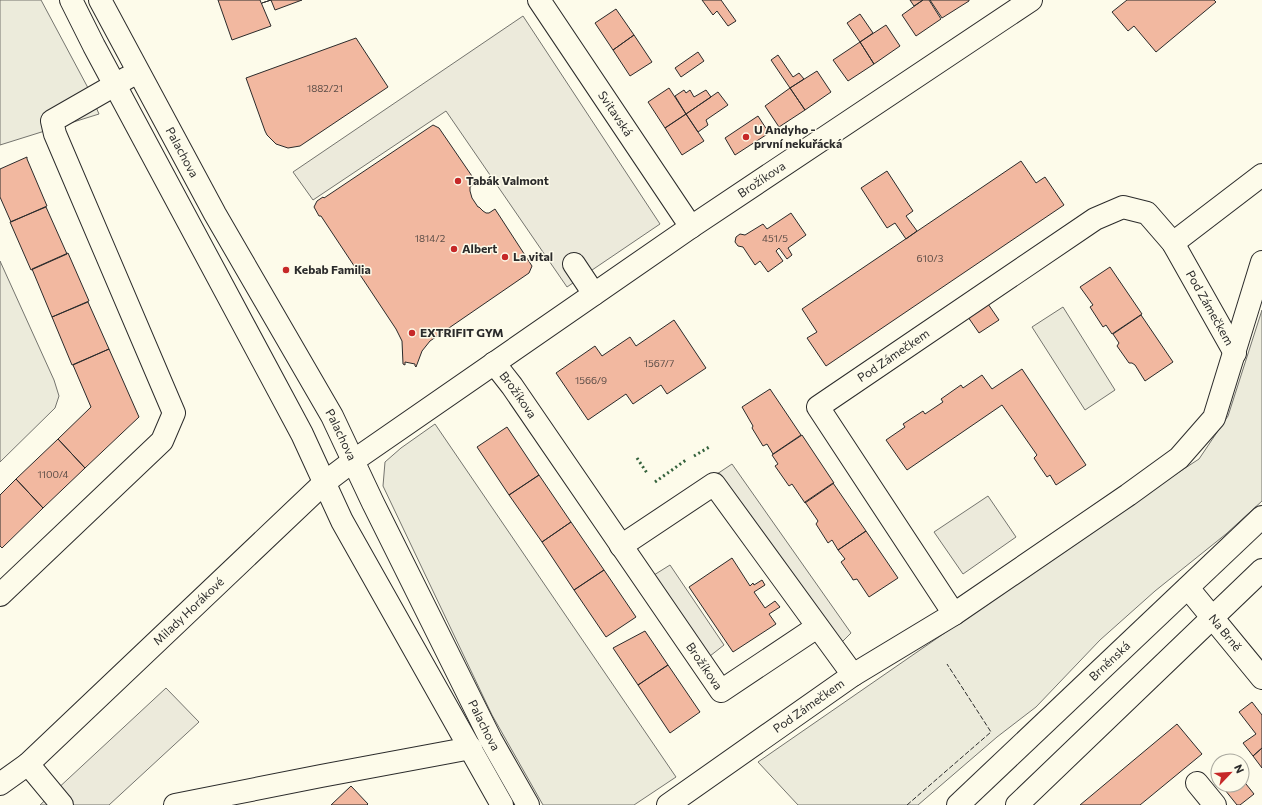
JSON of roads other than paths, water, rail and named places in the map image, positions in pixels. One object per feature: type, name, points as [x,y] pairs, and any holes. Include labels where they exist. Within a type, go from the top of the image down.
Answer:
[{"type":"street","name":"Palachova","points":[[71,0],[115,86],[302,434],[342,522],[502,805]]},
{"type":"street","name":"Palachova","points":[[100,0],[215,214],[332,416],[372,503],[491,740],[528,805]]},
{"type":"street","name":"Svitavská","points":[[539,0],[691,227]]},
{"type":"street","name":"Brožíkova","points":[[353,461],[691,227],[1031,0]]},
{"type":"street","points":[[0,595],[162,441],[174,413],[55,134],[52,121],[139,72]]},
{"type":"street","points":[[1173,243],[1262,175]]},
{"type":"street","name":"Pod Zámečkem","points":[[954,614],[818,407],[1095,219],[1123,207],[1147,213],[1173,243],[1235,353]]},
{"type":"street","name":"Pod Zámečkem","points":[[668,805],[853,675],[954,614],[1128,495],[1179,458],[1214,418],[1262,262]]},
{"type":"street","points":[[574,264],[594,294]]},
{"type":"street","name":"Brožíkova","points":[[494,363],[512,386],[721,691],[817,627]]},
{"type":"street","name":"Milady Horákové","points":[[0,784],[28,764],[324,483],[353,461]]},
{"type":"street","points":[[621,546],[714,484],[853,675]]},
{"type":"street","name":"Brněnská","points":[[958,805],[1262,517]]},
{"type":"street","points":[[1017,805],[1262,570]]},
{"type":"street","name":"Na Brně","points":[[1188,588],[1211,618],[1262,678]]},
{"type":"street","points":[[175,805],[471,748]]},
{"type":"street","points":[[28,764],[62,805]]},
{"type":"street","points":[[1197,783],[1215,805]]},
{"type":"place","name":"U Andyho - první nekuřácká","points":[[746,137]]},
{"type":"place","name":"Tabák Valmont","points":[[458,181]]},
{"type":"place","name":"Albert","points":[[454,249]]},
{"type":"place","name":"La vital","points":[[505,257]]},
{"type":"place","name":"Kebab Familia","points":[[286,270]]},
{"type":"place","name":"EXTRIFIT GYM","points":[[412,333]]}]
